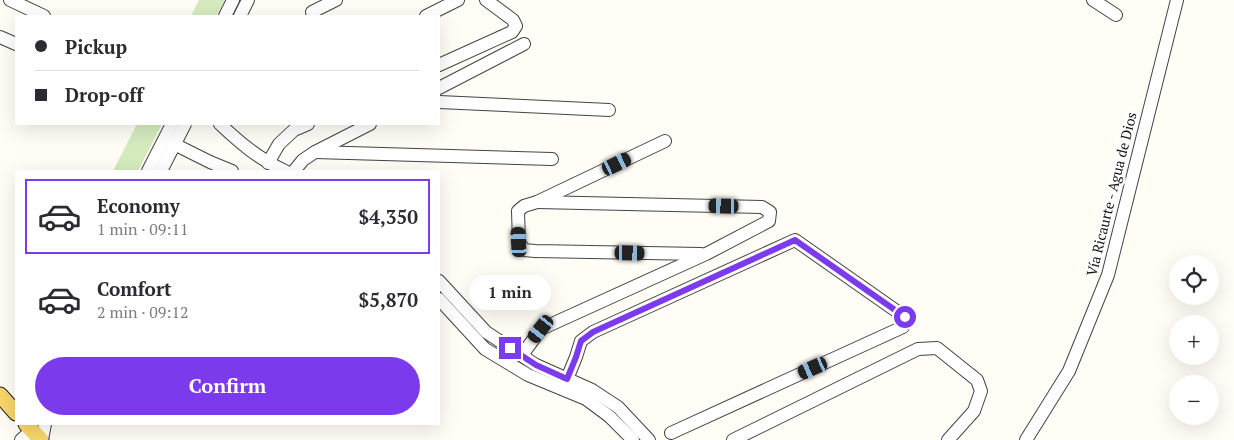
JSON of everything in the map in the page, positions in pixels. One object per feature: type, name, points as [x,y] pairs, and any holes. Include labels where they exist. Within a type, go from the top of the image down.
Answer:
[{"type":"street","points":[[10,0],[42,15]]},
{"type":"street","points":[[226,15],[233,0]]},
{"type":"street","points":[[240,15],[248,0]]},
{"type":"street","points":[[312,12],[336,0]]},
{"type":"street","points":[[428,15],[458,0]]},
{"type":"street","points":[[440,65],[512,32],[516,26],[513,20],[486,0]]},
{"type":"street","points":[[1093,0],[1116,15]]},
{"type":"street","name":"Vía Ricaurte - Agua de Dios","points":[[1026,440],[1069,372],[1108,275],[1177,0]]},
{"type":"street","points":[[0,36],[15,44]]},
{"type":"street","points":[[440,87],[524,44]]},
{"type":"street","points":[[440,102],[609,110]]},
{"type":"street","points":[[149,170],[180,125]]},
{"type":"street","points":[[161,170],[181,125]]},
{"type":"street","points":[[221,125],[238,141],[268,163],[283,170]]},
{"type":"street","points":[[268,163],[279,144],[294,130],[306,125]]},
{"type":"street","points":[[295,170],[303,160],[315,152],[368,125]]},
{"type":"street","points":[[665,141],[537,202],[524,206],[518,212],[519,242],[524,250],[706,254]]},
{"type":"street","points":[[174,144],[230,170]]},
{"type":"street","points":[[315,152],[552,159]]},
{"type":"street","points":[[522,355],[541,329],[706,254],[769,221],[770,212],[762,207],[537,202]]},
{"type":"street","points":[[567,379],[581,341],[593,332],[795,240],[905,317],[903,327],[670,433]]},
{"type":"street","points":[[440,282],[486,332],[522,355],[532,370],[567,379],[589,394],[633,440]]},
{"type":"street","points":[[440,301],[485,349],[618,407],[649,440]]},
{"type":"street","points":[[733,440],[918,349],[937,348],[977,380],[981,391],[974,411],[948,440]]},
{"type":"green space","points":[[199,0],[225,0],[217,15],[192,15]]},
{"type":"green space","points":[[136,125],[161,125],[139,170],[114,170]]},
{"type":"route","points":[[510,348],[536,365],[567,379],[581,341],[593,332],[795,240],[905,317]]}]
